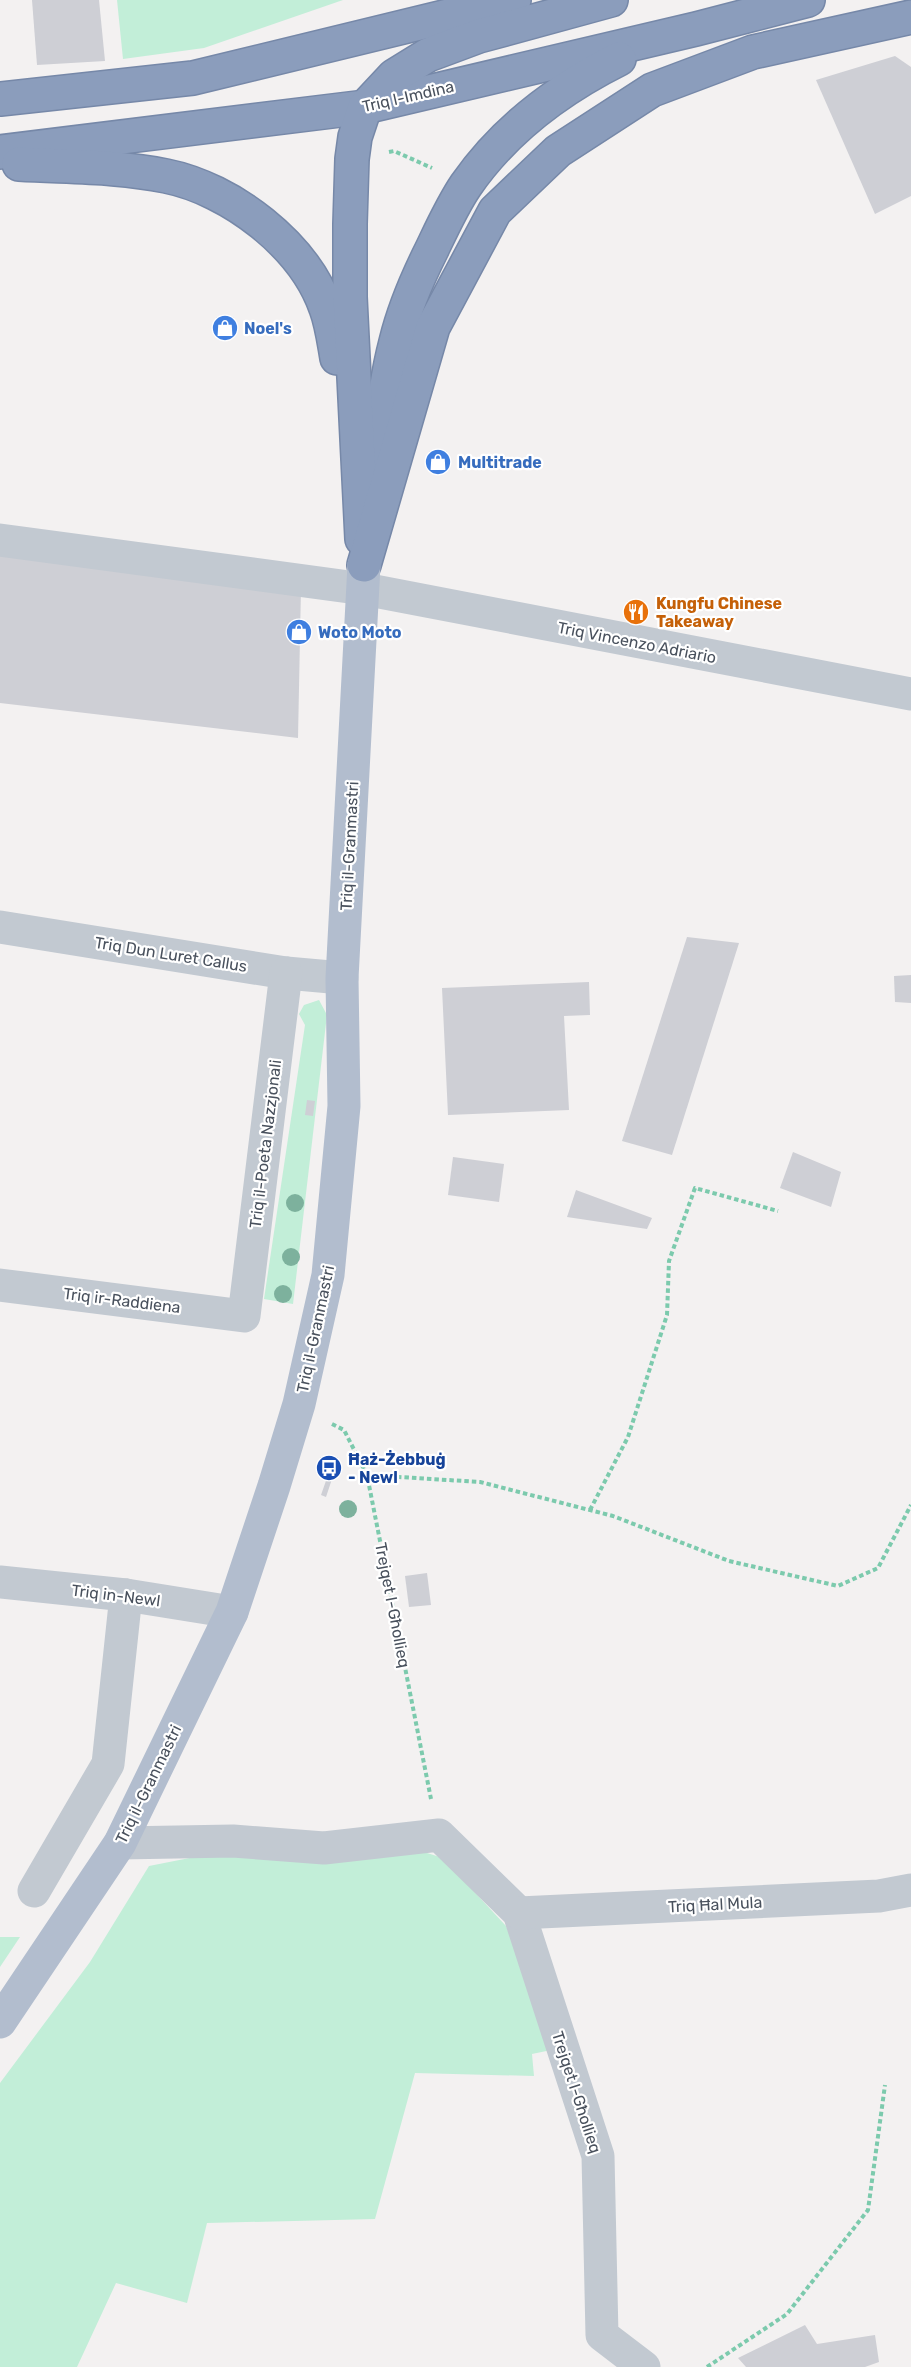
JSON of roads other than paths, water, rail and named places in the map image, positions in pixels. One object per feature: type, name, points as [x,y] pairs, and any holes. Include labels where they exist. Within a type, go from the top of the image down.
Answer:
[{"type":"highway","points":[[0,99],[193,78],[514,0]]},
{"type":"highway","points":[[364,577],[350,297],[352,159],[362,115],[394,76],[428,55],[479,36],[611,0]]},
{"type":"highway","name":"Triq l-Imdina","points":[[0,152],[362,115],[808,0]]},
{"type":"highway","points":[[364,577],[433,327],[495,212],[558,151],[652,90],[753,52],[911,17]]},
{"type":"highway","points":[[364,577],[388,375],[396,340],[406,306],[426,260],[466,186],[500,145],[545,103],[591,73],[665,36]]},
{"type":"highway","points":[[0,163],[130,171],[167,176],[216,194],[238,205],[281,241],[314,284],[326,308],[331,327],[364,577]]},
{"type":"main road","name":"Triq il-Granmastri","points":[[0,2022],[120,1844],[232,1612],[299,1404],[328,1275],[344,1106],[342,978],[364,577]]},
{"type":"street","name":"Triq Vincenzo Adriario","points":[[0,540],[364,577],[911,694]]},
{"type":"street","name":"Triq Dun Luret Callus","points":[[0,927],[286,973],[342,978]]},
{"type":"street","name":"Triq il-Poeta Nazzjonali","points":[[244,1316],[286,973]]},
{"type":"street","name":"Triq ir-Raddiena","points":[[0,1285],[244,1316]]},
{"type":"street","points":[[0,1285],[0,1290]]},
{"type":"street","name":"Triq in-Newl","points":[[0,1582],[126,1595],[232,1612]]},
{"type":"street","points":[[34,1892],[108,1764],[126,1595]]},
{"type":"street","name":"Trejqet l-Għollieq","points":[[120,1844],[233,1841],[324,1848],[439,1835],[519,1913],[598,2156],[602,2335],[644,2367]]},
{"type":"street","name":"Triq Ħal Mula","points":[[519,1913],[879,1896],[911,1890]]},
{"type":"place","name":"Noel's","points":[[225,328]]},
{"type":"place","name":"Multitrade","points":[[438,462]]},
{"type":"place","name":"Kungfu Chinese Takeaway","points":[[636,612]]},
{"type":"place","name":"Woto Moto","points":[[299,632]]},
{"type":"place","name":"Ħaż-Żebbuġ - Newl","points":[[329,1468]]}]
